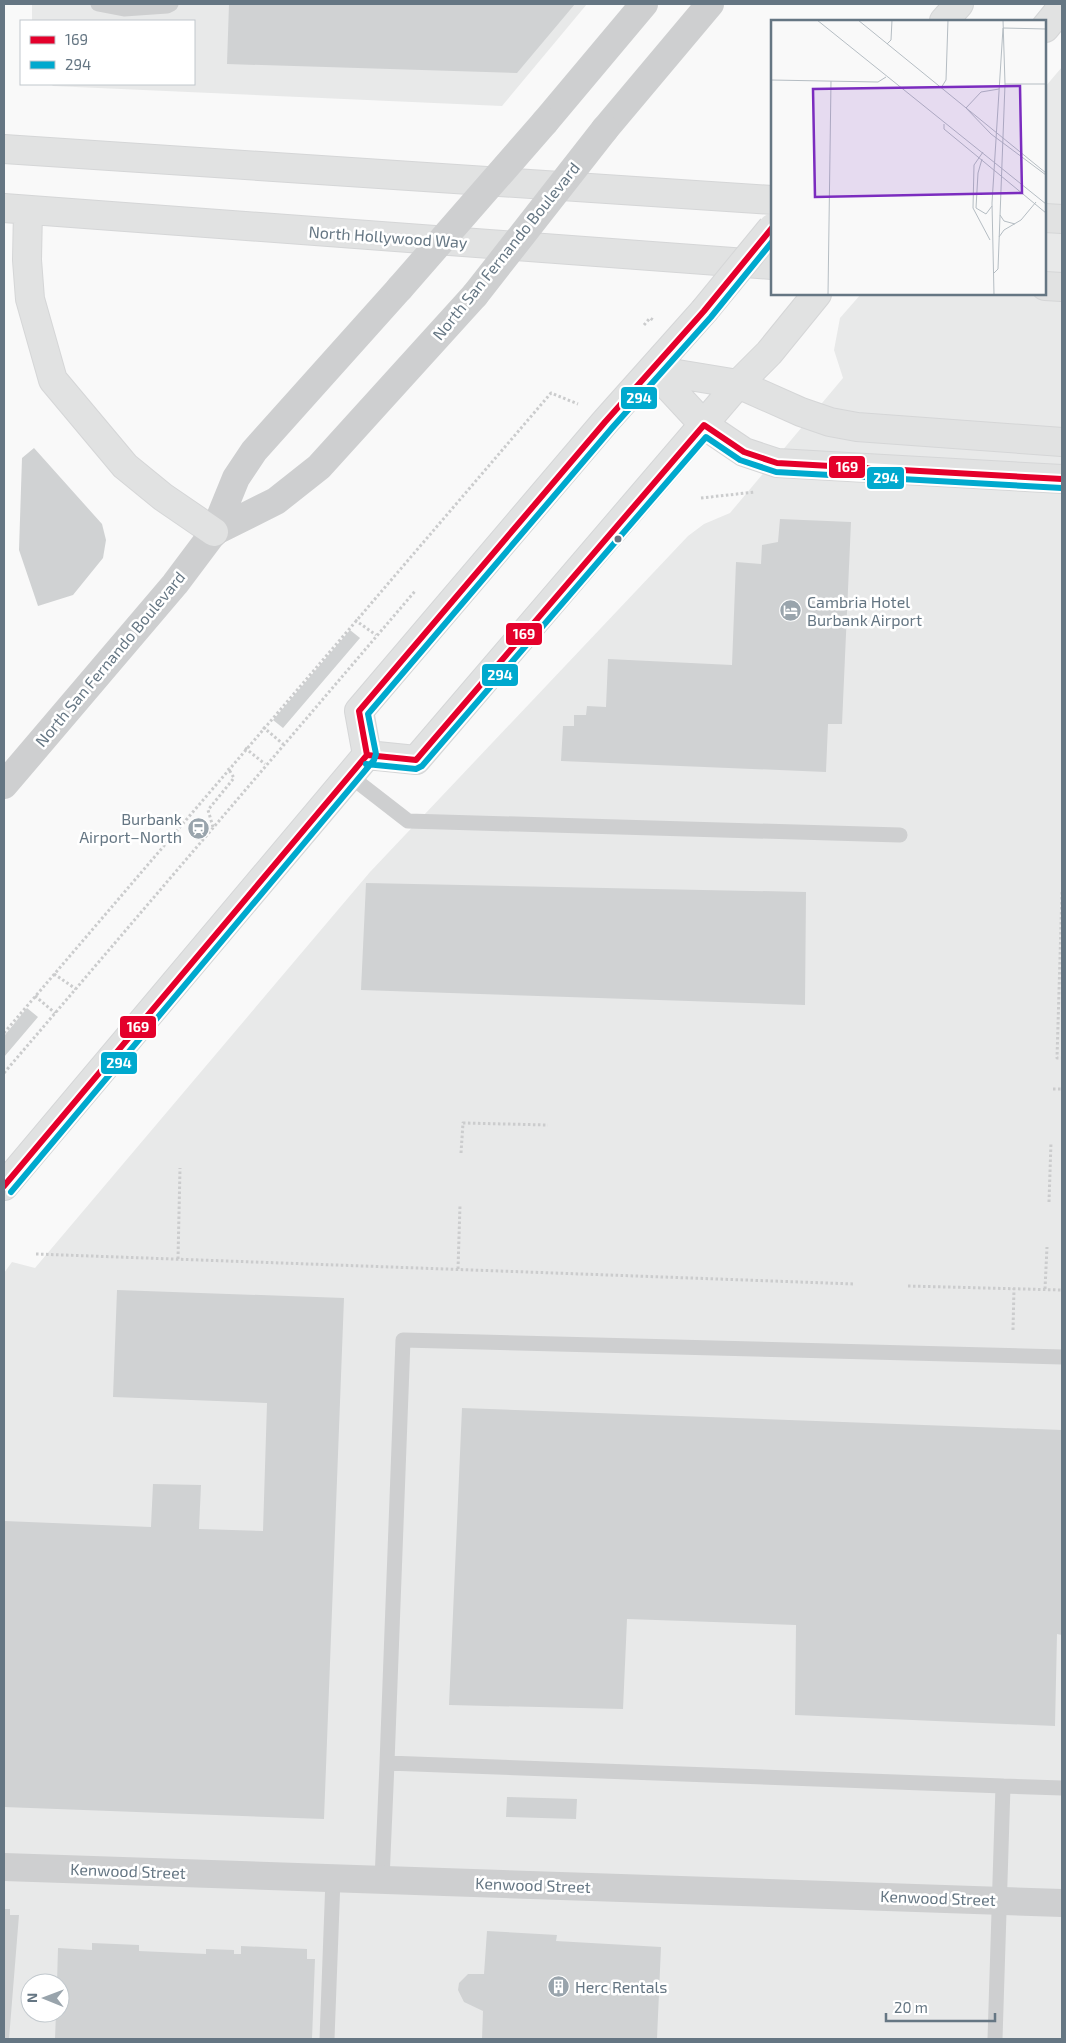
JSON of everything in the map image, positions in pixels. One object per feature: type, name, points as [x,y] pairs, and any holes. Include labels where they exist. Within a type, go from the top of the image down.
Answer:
[{"type":"main road","points":[[945,20],[959,4]]},
{"type":"main road","points":[[1046,27],[1062,7]]},
{"type":"main road","points":[[4,149],[771,200]]},
{"type":"main road","points":[[16,209],[27,260],[30,299],[53,380],[125,466],[163,497],[214,532]]},
{"type":"main road","name":"North Hollywood Way","points":[[16,209],[771,266]]},
{"type":"main road","points":[[1046,218],[1062,219]]},
{"type":"main road","points":[[4,1186],[367,755],[359,712],[605,422],[704,311],[771,229]]},
{"type":"main road","points":[[1046,286],[1062,287]]},
{"type":"main road","points":[[367,755],[416,760],[816,295]]},
{"type":"main road","points":[[653,370],[738,384],[782,405],[830,422],[857,427],[1062,442]]},
{"type":"main road","points":[[653,370],[704,425],[744,452],[777,463],[1062,479]]},
{"type":"street","name":"North San Fernando Boulevard","points":[[5,780],[175,584],[214,532],[236,478],[254,451],[545,122],[644,4]]},
{"type":"street","name":"North San Fernando Boulevard","points":[[214,532],[276,501],[319,467],[475,295],[605,129],[710,4]]},
{"type":"street","name":"Kenwood Street","points":[[4,1867],[1062,1903]]},
{"type":"lane","points":[[98,4],[124,9],[167,6],[171,4]]},
{"type":"lane","points":[[350,776],[408,821],[900,835]]},
{"type":"lane","points":[[382,1880],[403,1340],[1062,1357]]},
{"type":"lane","points":[[387,1763],[1062,1788]]},
{"type":"lane","points":[[995,2039],[1003,1786]]},
{"type":"lane","points":[[327,2039],[333,1879]]},
{"type":"path","points":[[4,1033],[245,748],[552,392],[583,407]]},
{"type":"path","points":[[355,620],[376,636]]},
{"type":"path","points":[[263,727],[282,744]]},
{"type":"path","points":[[245,748],[265,764]]},
{"type":"path","points":[[213,828],[208,810],[234,778],[228,768]]},
{"type":"path","points":[[1062,892],[1056,1058],[1062,1058]]},
{"type":"path","points":[[54,974],[76,989]]},
{"type":"path","points":[[35,996],[55,1013]]},
{"type":"path","points":[[1053,1089],[1062,1089]]},
{"type":"path","points":[[462,1153],[463,1123],[548,1125]]},
{"type":"path","points":[[1048,1202],[1051,1142]]},
{"type":"path","points":[[178,1259],[180,1168]]},
{"type":"path","points":[[458,1270],[460,1205]]},
{"type":"path","points":[[1045,1289],[1047,1247]]},
{"type":"path","points":[[36,1254],[854,1284]]},
{"type":"path","points":[[908,1286],[1062,1290]]},
{"type":"path","points":[[1013,1335],[1014,1288]]},
{"type":"shaded area","points":[[32,4],[587,4],[502,106],[53,86],[195,85],[195,20],[32,20]]},
{"type":"shaded area","points":[[1062,67],[1062,2039],[4,2039],[4,1273],[12,1262],[35,1268],[370,872],[688,536],[704,524],[730,513],[843,378],[834,350],[840,318],[860,295],[1046,295],[1046,86]]},
{"type":"building","points":[[229,4],[575,4],[517,73],[227,64]]},
{"type":"building","points":[[34,448],[102,524],[106,540],[103,558],[73,595],[38,606],[19,550],[22,458]]},
{"type":"building","name":"Cambria Hotel Burbank Airport","points":[[780,519],[851,522],[842,724],[828,724],[826,772],[561,761],[563,726],[574,726],[574,715],[586,715],[587,706],[606,707],[608,659],[732,665],[736,562],[761,564],[762,545],[778,542]]},
{"type":"building","points":[[350,630],[360,638],[283,728],[273,720]]},
{"type":"building","points":[[366,883],[806,892],[805,1005],[361,990]]},
{"type":"building","points":[[27,1008],[38,1017],[4,1057],[4,1036]]},
{"type":"building","points":[[117,1290],[344,1298],[324,1819],[4,1807],[4,1521],[151,1527],[153,1484],[201,1485],[199,1529],[263,1531],[267,1403],[113,1397]]},
{"type":"building","points":[[462,1408],[1062,1430],[1062,1635],[1057,1634],[1055,1726],[795,1715],[796,1625],[627,1619],[623,1709],[449,1705]]},
{"type":"building","points":[[507,1797],[577,1799],[576,1819],[506,1817]]},
{"type":"building","points":[[4,1909],[10,1909],[10,1915],[19,1915],[9,2039],[4,2039]]},
{"type":"building","name":"Herc Rentals","points":[[487,1931],[557,1935],[556,1941],[661,1947],[657,2039],[482,2039],[483,2011],[464,2002],[458,1990],[459,1983],[468,1974],[484,1974]]},
{"type":"building","points":[[92,1943],[139,1945],[139,1951],[206,1954],[206,1949],[234,1950],[234,1954],[241,1954],[241,1946],[307,1949],[307,1959],[315,1959],[312,2039],[55,2039],[56,2023],[70,2023],[70,1973],[57,1973],[58,1948],[92,1950]]},
{"type":"transit line","name":"169","points":[[4,1186],[367,755],[359,711],[605,422],[704,311],[771,229]]},
{"type":"transit line","name":"294","points":[[11,1192],[374,760],[376,754],[368,714],[612,428],[711,317],[771,243]]},
{"type":"transit line","name":"169","points":[[367,755],[416,760],[704,425],[744,452],[777,463],[1062,479]]},
{"type":"transit line","name":"294","points":[[366,764],[416,769],[422,766],[706,437],[740,460],[776,472],[1062,488]]},
{"type":"place","name":"Cambria Hotel Burbank Airport","points":[[791,611]]},
{"type":"place","name":"Burbank Airport–North","points":[[198,828]]},
{"type":"place","name":"Herc Rentals","points":[[559,1987]]}]
